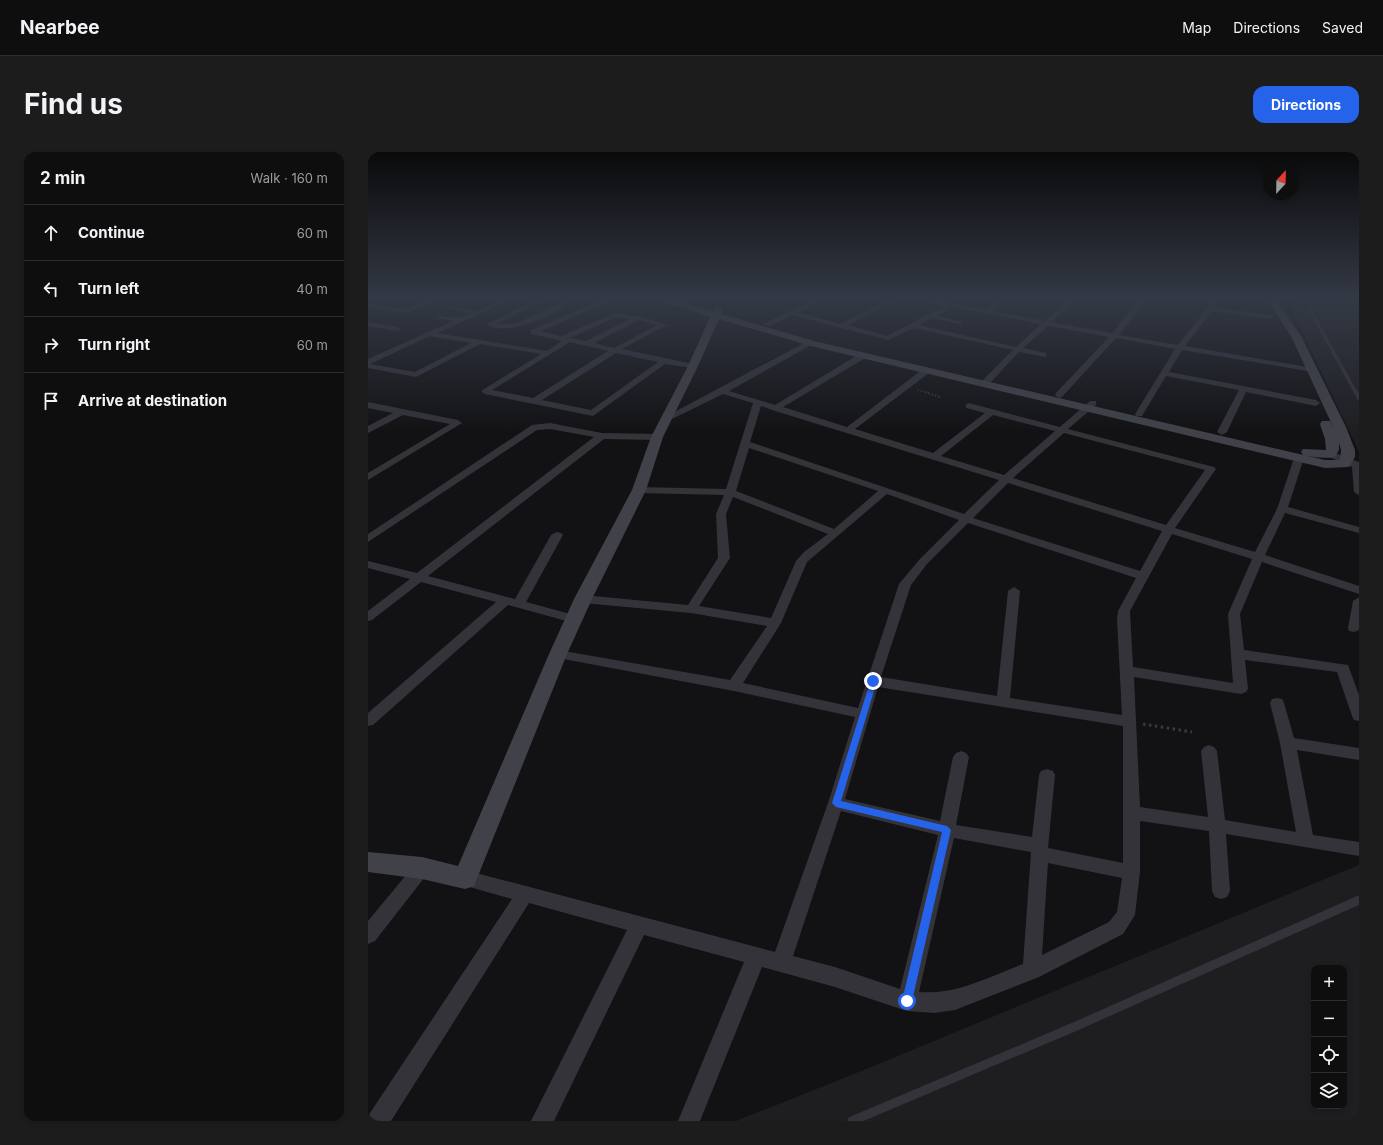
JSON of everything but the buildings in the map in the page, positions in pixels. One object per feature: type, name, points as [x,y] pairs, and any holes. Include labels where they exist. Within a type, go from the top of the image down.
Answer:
[{"type":"street","points":[[368,362],[411,342]]},
{"type":"street","points":[[368,366],[416,375],[478,342]]},
{"type":"street","points":[[479,342],[548,353]]},
{"type":"street","points":[[562,342],[548,353],[485,391],[593,413]]},
{"type":"street","points":[[577,342],[693,366]]},
{"type":"street","points":[[534,401],[630,342]]},
{"type":"street","points":[[465,878],[558,654],[583,599],[640,490],[657,437],[703,342]]},
{"type":"street","points":[[836,342],[986,382],[1299,458],[1325,464],[1354,465]]},
{"type":"street","points":[[988,342],[1043,355]]},
{"type":"street","points":[[986,382],[1026,342]]},
{"type":"street","points":[[1059,395],[1086,364],[1108,342]]},
{"type":"street","points":[[1151,342],[1313,370]]},
{"type":"street","points":[[1139,414],[1184,342]]},
{"type":"street","points":[[1299,342],[1340,427],[1354,465],[1359,492]]},
{"type":"street","points":[[667,418],[722,391],[811,343],[926,371],[1059,395],[1089,406],[1139,414],[1316,453],[1330,454],[1354,465]]},
{"type":"street","points":[[775,408],[864,355]]},
{"type":"street","points":[[1292,355],[1300,368],[1316,403],[1333,446],[1330,454]]},
{"type":"street","points":[[569,430],[664,361]]},
{"type":"street","points":[[848,430],[926,371]]},
{"type":"street","points":[[1164,373],[1316,403]]},
{"type":"street","points":[[1222,432],[1244,388]]},
{"type":"street","points":[[722,391],[1169,529],[1359,590]]},
{"type":"street","points":[[691,609],[724,558],[721,514],[730,492],[758,402]]},
{"type":"street","points":[[368,405],[458,423],[368,477]]},
{"type":"street","points":[[368,862],[422,868],[465,878],[756,957],[836,977],[907,1001],[934,1003],[955,1000],[1032,970],[1116,928],[1126,915],[1131,872],[1132,813],[1130,722],[1128,671],[1123,620],[1124,611],[1169,529],[1211,469],[969,406]]},
{"type":"street","points":[[781,963],[836,803],[873,681],[905,584],[923,562],[1006,479],[1089,406]]},
{"type":"street","points":[[368,430],[401,412]]},
{"type":"street","points":[[934,457],[991,412]]},
{"type":"street","points":[[368,539],[425,499],[535,427],[542,425],[602,436],[657,437]]},
{"type":"street","points":[[368,617],[602,436]]},
{"type":"street","points":[[744,443],[967,519],[1142,576]]},
{"type":"street","points":[[1128,671],[1241,689],[1234,614],[1258,557],[1282,509],[1299,458]]},
{"type":"street","points":[[640,490],[730,492],[836,533]]},
{"type":"street","points":[[734,686],[775,623],[802,561],[808,554],[836,533],[885,490]]},
{"type":"street","points":[[1282,509],[1359,530]]},
{"type":"street","points":[[519,604],[557,535]]},
{"type":"street","points":[[368,564],[574,619]]},
{"type":"street","points":[[1003,702],[1014,591]]},
{"type":"street","points":[[583,599],[691,609],[775,623]]},
{"type":"street","points":[[368,721],[505,601]]},
{"type":"street","points":[[1354,628],[1359,601]]},
{"type":"street","points":[[558,654],[734,686],[863,714]]},
{"type":"street","points":[[1237,654],[1342,668],[1353,683],[1359,716]]},
{"type":"street","points":[[873,681],[1130,722]]},
{"type":"street","points":[[1277,703],[1288,743],[1306,841]]},
{"type":"street","points":[[1288,743],[1359,754]]},
{"type":"street","points":[[1210,751],[1217,824],[1221,891]]},
{"type":"street","points":[[907,1001],[947,830],[961,758]]},
{"type":"street","points":[[1032,970],[1040,850],[1047,775]]},
{"type":"street","points":[[836,803],[1131,872]]},
{"type":"street","points":[[1132,813],[1217,824],[1306,841],[1359,849]]},
{"type":"street","points":[[368,934],[422,868]]},
{"type":"street","points":[[378,1121],[524,894]]},
{"type":"street","points":[[542,1121],[639,925]]},
{"type":"street","points":[[689,1121],[756,957]]},
{"type":"lane","points":[[1328,342],[1359,398]]},
{"type":"lane","points":[[852,1121],[1074,1027],[1359,900]]},
{"type":"path","points":[[906,387],[940,397]]},
{"type":"path","points":[[1130,722],[1192,732]]},
{"type":"shaded area","points":[[1307,342],[1359,342],[1359,452]]},
{"type":"shaded area","points":[[1359,865],[1359,1121],[736,1121],[859,1072]]},
{"type":"route","points":[[873,681],[836,803],[947,830],[907,1001]]}]
